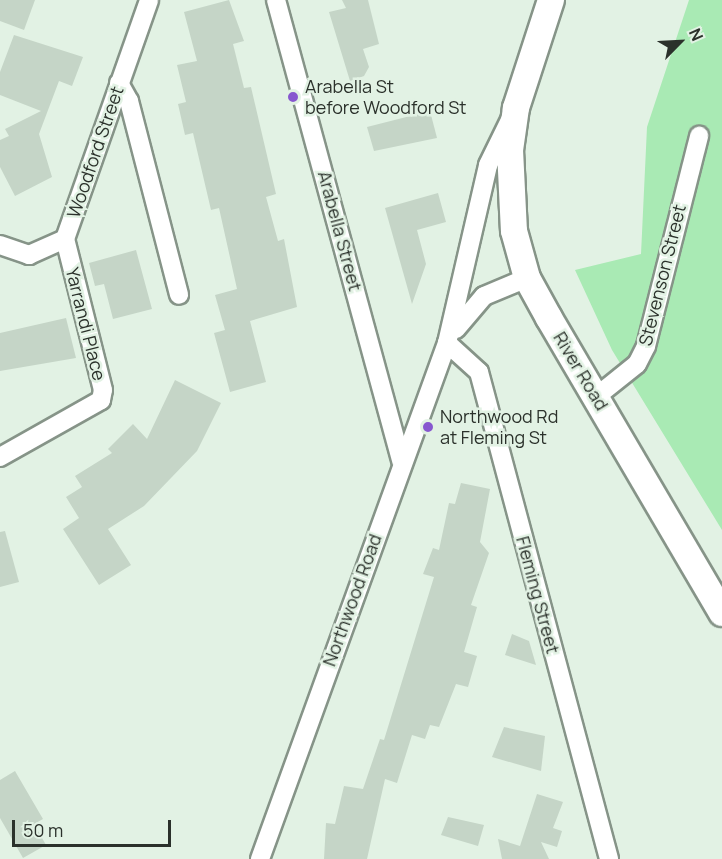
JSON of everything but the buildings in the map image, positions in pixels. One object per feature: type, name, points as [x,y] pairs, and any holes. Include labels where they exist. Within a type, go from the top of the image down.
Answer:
[{"type":"main road","name":"Northwood Road","points":[[516,108],[551,0]]},
{"type":"main road","name":"River Road","points":[[516,108],[510,196],[527,278],[722,613]]},
{"type":"street","name":"Woodford Street","points":[[0,245],[29,255],[65,239],[149,0]]},
{"type":"street","name":"Arabella Street","points":[[276,0],[401,461]]},
{"type":"street","points":[[119,84],[129,101],[179,295]]},
{"type":"street","name":"Northwood Road","points":[[260,859],[401,461],[447,343],[494,145],[516,108]]},
{"type":"street","name":"Stevenson Street","points":[[597,396],[637,364],[646,346],[699,136]]},
{"type":"street","name":"Yarrandi Place","points":[[0,458],[101,400],[103,390],[65,239]]},
{"type":"street","name":"Northwood Road","points":[[447,343],[472,305],[495,289],[527,278]]},
{"type":"street","name":"Fleming Street","points":[[447,343],[479,372],[609,859]]},
{"type":"green space","points":[[689,0],[722,0],[722,530],[612,350],[575,270],[641,254],[647,127]]},
{"type":"place","name":"Arabella St before Woodford St","points":[[293,97]]},
{"type":"place","name":"Northwood Rd at Fleming St","points":[[428,427]]}]
